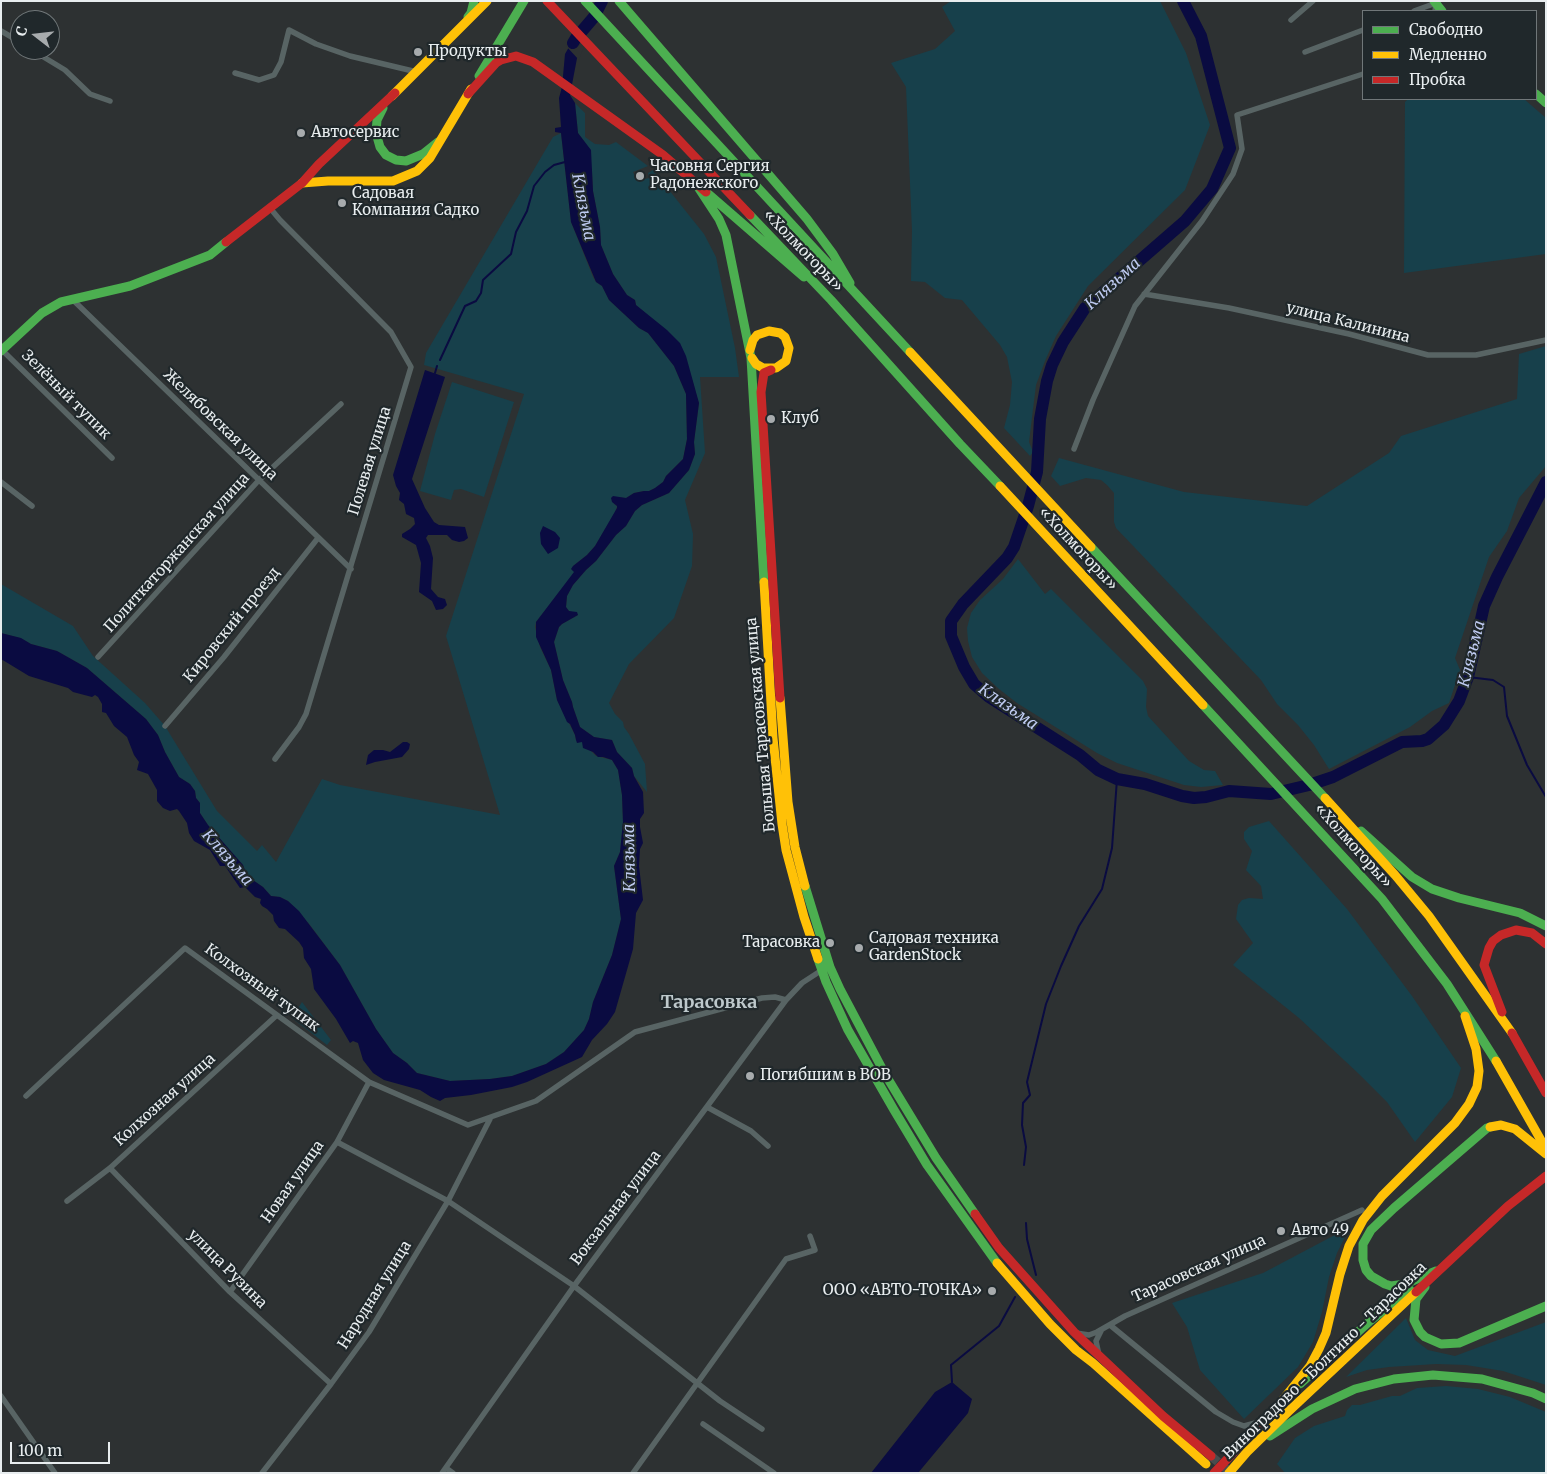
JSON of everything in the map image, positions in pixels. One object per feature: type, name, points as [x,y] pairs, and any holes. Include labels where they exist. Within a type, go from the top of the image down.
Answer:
[{"type":"main road","points":[[459,29],[471,13],[474,1]]},
{"type":"main road","points":[[2,350],[42,313],[61,302],[130,286],[210,255],[302,183],[319,164],[417,72],[487,1]]},
{"type":"main road","points":[[302,183],[393,181],[417,171],[430,158],[442,139],[524,1]]},
{"type":"main road","name":"«Холмогоры»","points":[[546,1],[831,300],[981,466],[1060,548],[1382,899],[1462,1006],[1509,1082],[1546,1149]]},
{"type":"main road","name":"«Холмогоры»","points":[[585,1],[989,438],[1276,744],[1395,875],[1429,916],[1507,1024],[1546,1093]]},
{"type":"main road","points":[[620,1],[806,219],[833,254],[859,297]]},
{"type":"main road","points":[[468,94],[501,60],[516,56],[533,62],[662,155],[698,188],[831,300]]},
{"type":"main road","points":[[395,93],[381,111],[376,125],[376,139],[386,155],[396,160],[406,161],[423,154],[442,139]]},
{"type":"main road","name":"Большая Тарасовская улица","points":[[698,188],[719,219],[726,235],[751,354],[773,738],[782,824],[786,850],[801,909],[822,970],[844,1022],[894,1110],[927,1165],[991,1256],[1050,1324],[1076,1350],[1209,1460],[1074,1332],[1000,1248],[936,1158],[885,1074],[840,989],[822,945],[795,847],[784,758],[761,392],[764,373],[771,370]]},
{"type":"main road","points":[[765,331],[773,331],[785,337],[789,348],[788,357],[781,366],[771,370],[759,366],[751,354],[752,340],[765,331]]},
{"type":"main road","points":[[1334,807],[1420,882],[1444,893],[1520,912],[1546,926]]},
{"type":"main road","points":[[1507,1024],[1484,965],[1489,948],[1493,941],[1501,935],[1516,930],[1532,933],[1546,944]]},
{"type":"main road","points":[[1281,1402],[1310,1366],[1319,1349],[1326,1333],[1340,1274],[1349,1246],[1363,1220],[1382,1196],[1455,1123],[1469,1104],[1477,1087],[1479,1071],[1476,1049],[1462,1006]]},
{"type":"main road","points":[[1439,1270],[1405,1284],[1391,1286],[1384,1284],[1371,1276],[1366,1270],[1363,1260],[1363,1244],[1371,1230],[1389,1213],[1487,1128],[1501,1126],[1515,1129],[1546,1154]]},
{"type":"main road","points":[[1546,1176],[1525,1192],[1439,1270],[1416,1299],[1413,1314],[1420,1332],[1435,1342],[1447,1344],[1459,1343],[1546,1306]]},
{"type":"main road","name":"Виноградово - Болтино - Тарасовка","points":[[1214,1473],[1281,1402],[1370,1320],[1439,1270]]},
{"type":"main road","name":"Виноградово - Болтино - Тарасовка","points":[[1229,1473],[1247,1452],[1439,1270]]},
{"type":"main road","points":[[1247,1452],[1273,1433],[1312,1409],[1355,1390],[1394,1379],[1433,1375],[1482,1379],[1533,1393],[1546,1399]]},
{"type":"street","points":[[1291,20],[1313,1]]},
{"type":"street","points":[[1418,10],[1435,5]]},
{"type":"street","points":[[235,73],[259,80],[274,75],[281,62],[288,30],[316,44],[350,56],[417,72]]},
{"type":"street","points":[[1305,52],[1362,30]]},
{"type":"street","points":[[48,60],[65,70],[90,94],[110,101]]},
{"type":"street","points":[[1074,449],[1093,400],[1135,306],[1202,221],[1234,174],[1242,149],[1237,115],[1362,74]]},
{"type":"street","name":"Полевая улица","points":[[270,208],[391,332],[411,368],[306,714],[299,727],[275,759]]},
{"type":"street","name":"улица Калинина","points":[[1144,294],[1229,308],[1349,334],[1428,355],[1476,355],[1546,340]]},
{"type":"street","name":"Желябовская улица","points":[[72,299],[351,569]]},
{"type":"street","name":"Зелёный тупик","points":[[2,350],[112,458]]},
{"type":"street","name":"Политкаторжанская улица","points":[[98,658],[260,480],[341,404]]},
{"type":"street","points":[[1,482],[32,506]]},
{"type":"street","name":"Кировский проезд","points":[[165,726],[224,657],[318,538]]},
{"type":"street","name":"Колхозный тупик","points":[[26,1096],[184,948],[369,1082],[468,1126],[536,1101],[634,1032],[762,998],[775,997],[786,1000]]},
{"type":"street","name":"Вокзальная улица","points":[[444,1470],[574,1286],[786,1000],[802,982],[822,970]]},
{"type":"street","name":"Колхозная улица","points":[[67,1201],[110,1168],[277,1015]]},
{"type":"street","name":"Новая улица","points":[[230,1292],[336,1142],[369,1082]]},
{"type":"street","points":[[706,1107],[751,1131],[768,1146]]},
{"type":"street","name":"Народная улица","points":[[262,1473],[332,1384],[369,1332],[448,1201],[490,1119]]},
{"type":"street","points":[[336,1142],[448,1201],[574,1286],[720,1401],[762,1429]]},
{"type":"street","name":"улица Рузина","points":[[110,1168],[230,1292],[332,1384]]},
{"type":"street","name":"Тарасовская улица","points":[[1102,1330],[1229,1268],[1362,1210]]},
{"type":"street","points":[[633,1473],[786,1259],[815,1250],[810,1236]]},
{"type":"street","points":[[1110,1325],[1216,1412],[1232,1422],[1244,1426],[1256,1424],[1264,1420]]},
{"type":"street","points":[[1074,1332],[1088,1335],[1102,1330]]},
{"type":"street","points":[[1099,1354],[1096,1341],[1102,1330]]},
{"type":"street","points":[[1,1396],[55,1473]]},
{"type":"street","points":[[703,1424],[774,1473]]},
{"type":"street","points":[[444,1470],[453,1473]]},
{"type":"shaded area","points":[[951,1],[1160,1],[1186,53],[1210,125],[1185,190],[1088,286],[1056,336],[1036,385],[1029,442],[1033,452],[1030,456],[1004,428],[1010,405],[1012,382],[1007,357],[1000,345],[962,300],[945,298],[925,282],[911,281],[912,231],[906,87],[891,63],[935,49],[955,31],[942,7]]},
{"type":"shaded area","points":[[1407,100],[1525,100],[1546,118],[1546,254],[1404,273],[1405,102]]},
{"type":"shaded area","points":[[575,103],[585,113],[585,137],[595,144],[609,145],[616,142],[648,166],[633,172],[637,181],[649,178],[648,173],[653,170],[704,234],[716,257],[735,348],[739,377],[700,377],[705,453],[685,500],[693,534],[692,566],[674,618],[629,664],[609,703],[615,714],[623,722],[645,764],[647,792],[634,776],[632,768],[617,752],[612,740],[594,737],[580,727],[563,680],[554,642],[559,627],[578,615],[569,611],[566,607],[567,596],[573,585],[626,526],[635,511],[642,505],[669,493],[689,470],[695,454],[694,442],[699,403],[691,377],[649,317],[636,305],[635,300],[627,295],[613,274],[601,245],[592,172],[584,141],[578,133]]},
{"type":"shaded area","points":[[561,133],[571,222],[593,277],[602,286],[609,300],[639,328],[648,333],[674,366],[686,394],[687,439],[683,459],[666,476],[663,482],[649,491],[634,493],[626,498],[613,497],[614,504],[617,506],[615,513],[595,546],[573,566],[575,572],[536,622],[535,627],[540,647],[551,670],[557,700],[576,740],[582,742],[596,756],[612,760],[618,770],[622,795],[623,822],[620,852],[614,866],[621,919],[612,955],[593,1002],[589,1019],[584,1030],[564,1052],[546,1064],[512,1076],[450,1081],[417,1073],[393,1053],[376,1029],[340,965],[310,925],[288,901],[280,897],[271,896],[263,887],[247,876],[243,865],[208,825],[200,813],[200,803],[196,798],[195,791],[190,784],[179,777],[158,735],[146,719],[87,668],[57,651],[1,633],[1,584],[73,626],[93,656],[145,703],[165,726],[217,811],[257,851],[262,845],[276,862],[322,779],[340,785],[500,815],[446,636],[524,394],[424,365],[426,353],[553,137]]},
{"type":"shaded area","points":[[1546,346],[1546,466],[1519,498],[1507,531],[1489,557],[1455,658],[1460,670],[1449,703],[1432,711],[1410,727],[1329,769],[1314,745],[1298,725],[1277,704],[1261,680],[1116,528],[1114,522],[1114,493],[1107,485],[1101,480],[1086,478],[1060,486],[1051,476],[1059,458],[1184,492],[1307,506],[1389,453],[1401,436],[1517,399],[1519,354]]},
{"type":"shaded area","points":[[452,382],[514,402],[484,497],[461,489],[454,490],[451,500],[420,491],[435,434]]},
{"type":"shaded area","points":[[1018,559],[1045,594],[1051,589],[1143,681],[1147,689],[1146,707],[1148,716],[1189,761],[1204,770],[1215,771],[1223,785],[1201,787],[1184,785],[1117,763],[1097,753],[1017,703],[982,673],[972,657],[968,641],[967,628],[971,613],[980,600],[1003,579]]},
{"type":"shaded area","points":[[1269,821],[1347,909],[1412,996],[1461,1068],[1452,1097],[1415,1142],[1387,1102],[1359,1074],[1299,1018],[1233,965],[1253,943],[1236,919],[1238,905],[1242,900],[1249,898],[1263,899],[1261,886],[1246,870],[1252,851],[1244,839],[1244,832],[1249,827]]},
{"type":"shaded area","points":[[302,1002],[331,1040],[327,1045],[292,1018]]},
{"type":"shaded area","points":[[1350,1227],[1337,1253],[1329,1277],[1322,1312],[1313,1342],[1298,1367],[1244,1419],[1200,1370],[1187,1327],[1172,1303],[1263,1273]]},
{"type":"shaded area","points":[[1406,1318],[1415,1340],[1428,1350],[1455,1356],[1546,1322],[1546,1385],[1503,1371],[1466,1365],[1436,1364],[1389,1367],[1367,1370],[1346,1377]]},
{"type":"shaded area","points":[[1446,1386],[1478,1389],[1510,1397],[1546,1412],[1546,1473],[1285,1473],[1277,1464],[1295,1438],[1314,1426],[1345,1416],[1347,1410],[1352,1405],[1400,1396],[1417,1388]]},
{"type":"water","points":[[577,33],[578,53],[570,95],[575,103],[578,133],[591,150],[593,191],[600,227],[601,245],[613,274],[627,295],[635,300],[636,305],[680,343],[686,356],[699,403],[694,442],[695,454],[689,470],[669,493],[642,505],[635,511],[626,526],[573,585],[567,596],[566,607],[569,611],[577,612],[578,615],[559,627],[554,642],[563,680],[580,727],[594,737],[612,740],[617,752],[632,768],[634,776],[643,792],[644,813],[640,819],[640,827],[643,843],[640,849],[639,866],[643,900],[636,913],[633,949],[615,1012],[592,1040],[582,1057],[512,1087],[445,1098],[440,1101],[420,1090],[384,1080],[373,1073],[363,1060],[358,1043],[353,1041],[350,1043],[336,1019],[314,989],[311,969],[304,958],[303,948],[299,942],[285,929],[279,928],[274,921],[273,915],[260,903],[261,899],[255,897],[245,887],[240,888],[225,866],[220,866],[210,850],[194,841],[189,833],[187,823],[177,809],[170,811],[163,808],[157,801],[157,790],[148,774],[137,770],[139,762],[127,737],[114,726],[106,713],[102,712],[102,704],[98,697],[73,692],[68,688],[29,676],[1,659],[1,633],[57,651],[87,668],[146,719],[158,735],[179,777],[190,784],[195,791],[196,798],[200,803],[200,813],[243,865],[247,876],[263,887],[271,896],[280,897],[288,901],[299,911],[340,965],[376,1029],[393,1053],[417,1073],[450,1081],[512,1076],[546,1064],[564,1052],[584,1030],[589,1019],[593,1002],[612,955],[621,919],[614,866],[620,852],[623,822],[622,795],[618,770],[612,760],[598,757],[593,752],[583,748],[582,742],[577,743],[570,724],[567,722],[557,700],[551,670],[536,637],[536,622],[574,572],[571,569],[573,566],[595,546],[617,508],[611,498],[613,496],[626,498],[634,493],[649,491],[663,482],[666,476],[683,459],[687,439],[686,394],[674,366],[648,333],[639,328],[609,300],[602,286],[596,282],[571,222],[561,133],[555,132],[555,128],[561,127],[559,98],[565,54]]},
{"type":"water","points":[[425,370],[445,377],[412,479],[425,508],[434,522],[439,525],[465,527],[468,538],[459,542],[452,540],[447,535],[428,535],[426,538],[433,558],[431,589],[438,597],[445,599],[447,605],[443,609],[436,610],[432,601],[419,592],[421,563],[416,545],[402,537],[402,534],[415,524],[414,518],[406,514],[404,504],[399,500],[400,493],[393,475]]},
{"type":"water","points":[[543,526],[555,532],[560,538],[558,548],[548,554],[541,544],[540,533]]},
{"type":"water","points":[[403,742],[410,744],[409,749],[402,757],[366,765],[368,755],[374,750],[390,752]]},
{"type":"water","points":[[952,1382],[972,1399],[968,1413],[918,1473],[871,1473],[935,1392]]},
{"type":"pier","points":[[575,31],[586,42],[579,60],[566,46]]},
{"type":"waterway","name":"Клязьма","points":[[573,43],[594,17],[602,1]]},
{"type":"waterway","name":"Клязьма","points":[[1183,1],[1201,36],[1230,148],[1212,189],[1185,221],[1085,308],[1063,342],[1052,365],[1040,419],[1037,472],[1014,547],[1007,558],[963,604],[951,621],[951,636],[964,667],[974,684],[989,697],[1080,755],[1098,770],[1117,779],[1145,784],[1182,796],[1206,797],[1229,791],[1271,794],[1333,777],[1402,742],[1428,739],[1444,725],[1459,701],[1468,677],[1484,606],[1546,482]]},
{"type":"waterway","points":[[440,360],[465,306],[476,301],[481,293],[483,280],[511,254],[516,232],[527,211],[534,186],[545,172],[554,165],[565,162]]},
{"type":"waterway","points":[[435,373],[437,366]]},
{"type":"waterway","points":[[1468,677],[1493,680],[1504,687],[1507,716],[1527,765],[1546,797]]},
{"type":"waterway","points":[[1024,1165],[1026,1147],[1022,1125],[1023,1103],[1030,1095],[1027,1082],[1046,1004],[1079,926],[1102,889],[1112,848],[1117,779]]},
{"type":"waterway","points":[[1026,1223],[1027,1239],[1036,1275]]},
{"type":"waterway","points":[[952,1382],[951,1365],[999,1326],[1015,1297]]},
{"type":"tunnel","points":[[1211,1456],[1231,1473]]},
{"type":"traffic: fast","points":[[468,17],[474,1]]},
{"type":"traffic: fast","points":[[479,76],[524,1]]},
{"type":"traffic: fast","points":[[585,1],[910,352]]},
{"type":"traffic: fast","points":[[619,1],[807,219],[833,254],[850,283]]},
{"type":"traffic: fast","points":[[1434,1],[1441,10]]},
{"type":"traffic: fast","points":[[1537,95],[1546,103]]},
{"type":"traffic: fast","points":[[383,108],[377,120],[376,133],[380,147],[386,155],[396,160],[406,161],[423,154],[438,142]]},
{"type":"traffic: fast","points":[[698,187],[719,219],[726,235],[751,358],[764,582]]},
{"type":"traffic: fast","points":[[706,192],[804,277]]},
{"type":"traffic: fast","points":[[750,215],[831,300],[1000,486]]},
{"type":"traffic: fast","points":[[1,351],[42,313],[61,302],[130,286],[210,255],[226,242]]},
{"type":"traffic: fast","points":[[1091,547],[1325,798]]},
{"type":"traffic: fast","points":[[1203,705],[1382,899],[1447,984],[1496,1061]]},
{"type":"traffic: fast","points":[[1361,831],[1412,877],[1432,889],[1459,898],[1520,913],[1546,926]]},
{"type":"traffic: fast","points":[[805,886],[830,967],[840,989],[885,1074],[936,1158],[975,1214]]},
{"type":"traffic: fast","points":[[818,959],[826,982],[848,1030],[894,1110],[927,1165],[997,1263]]},
{"type":"traffic: fast","points":[[1436,1271],[1405,1284],[1391,1286],[1385,1284],[1371,1276],[1366,1270],[1363,1260],[1363,1244],[1371,1230],[1394,1208],[1490,1127]]},
{"type":"traffic: fast","points":[[1425,1287],[1416,1299],[1414,1320],[1425,1337],[1441,1344],[1459,1343],[1546,1306]]},
{"type":"traffic: fast","points":[[1300,1384],[1370,1321],[1410,1290]]},
{"type":"traffic: fast","points":[[1270,1436],[1312,1409],[1355,1389],[1394,1379],[1433,1375],[1482,1379],[1533,1393],[1546,1399]]},
{"type":"traffic: slow","points":[[392,96],[487,1]]},
{"type":"traffic: slow","points":[[302,183],[393,181],[417,171],[430,158],[471,89]]},
{"type":"traffic: slow","points":[[750,350],[753,340],[757,335],[769,331],[780,333],[785,337],[789,348],[786,361],[776,368],[763,368],[756,364],[752,358]]},
{"type":"traffic: slow","points":[[910,352],[1091,547]]},
{"type":"traffic: slow","points":[[1000,486],[1203,705]]},
{"type":"traffic: slow","points":[[764,582],[773,738],[782,824],[786,850],[804,917],[818,959]]},
{"type":"traffic: slow","points":[[780,698],[788,802],[795,847],[805,886]]},
{"type":"traffic: slow","points":[[1325,798],[1395,875],[1429,916],[1512,1033]]},
{"type":"traffic: slow","points":[[1281,1402],[1310,1366],[1319,1349],[1326,1333],[1340,1274],[1349,1246],[1363,1220],[1382,1196],[1455,1123],[1469,1104],[1477,1087],[1479,1071],[1476,1049],[1465,1016]]},
{"type":"traffic: slow","points":[[1496,1061],[1546,1149]]},
{"type":"traffic: slow","points":[[1490,1127],[1501,1125],[1515,1129],[1546,1154]]},
{"type":"traffic: slow","points":[[997,1263],[1050,1324],[1076,1350],[1206,1464]]},
{"type":"traffic: slow","points":[[1229,1473],[1247,1452],[1289,1411],[1416,1292]]},
{"type":"traffic: jam","points":[[547,1],[750,215]]},
{"type":"traffic: jam","points":[[468,94],[501,60],[516,56],[533,62],[663,155],[706,192]]},
{"type":"traffic: jam","points":[[226,242],[302,183],[319,164],[395,93]]},
{"type":"traffic: jam","points":[[771,370],[764,373],[761,392],[780,698]]},
{"type":"traffic: jam","points":[[1502,1012],[1484,965],[1493,941],[1501,935],[1516,930],[1532,933],[1546,944]]},
{"type":"traffic: jam","points":[[1512,1033],[1546,1093]]},
{"type":"traffic: jam","points":[[1416,1292],[1508,1206],[1546,1176]]},
{"type":"traffic: jam","points":[[975,1214],[999,1248],[1074,1332],[1163,1416],[1211,1456]]},
{"type":"traffic: jam","points":[[1214,1473],[1285,1398]]},
{"type":"place","name":"Продукты","points":[[418,52]]},
{"type":"place","name":"Автосервис","points":[[301,133]]},
{"type":"place","name":"Часовня Сергия Радонежского","points":[[640,176]]},
{"type":"place","name":"Садовая Компания Садко","points":[[342,203]]},
{"type":"place","name":"Клуб","points":[[771,419]]},
{"type":"place","name":"Тарасовка","points":[[830,943]]},
{"type":"place","name":"Садовая техника GardenStock","points":[[859,948]]},
{"type":"place","name":"Погибшим в ВОВ","points":[[750,1076]]},
{"type":"place","name":"Авто 49","points":[[1281,1231]]},
{"type":"place","name":"ООО «АВТО-ТОЧКА»","points":[[992,1291]]},
{"type":"district","name":"Тарасовка","points":[[709,1003]]}]
